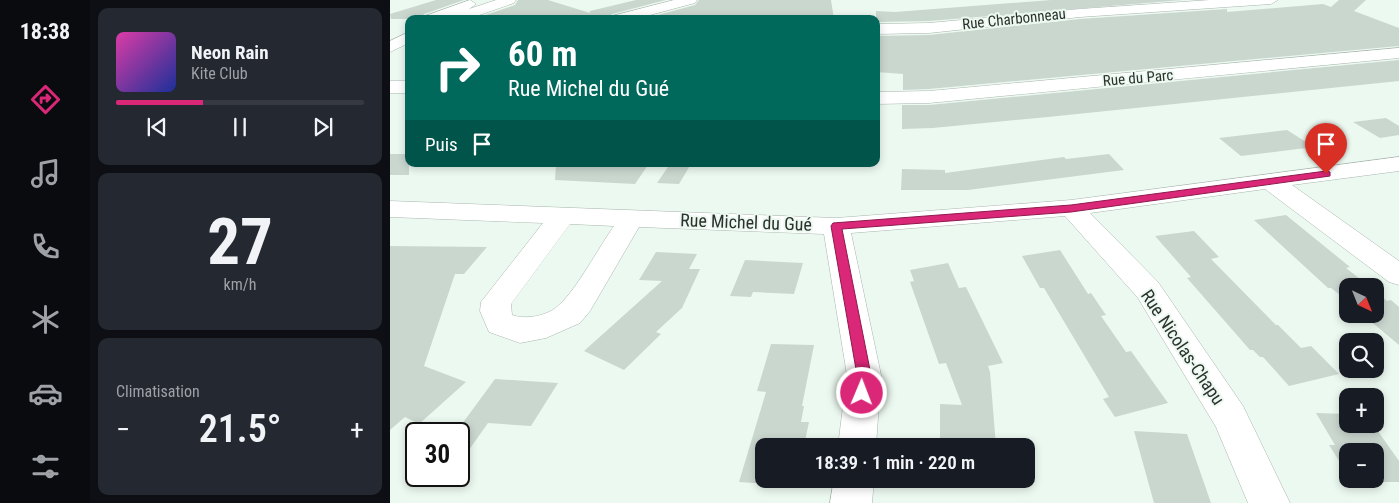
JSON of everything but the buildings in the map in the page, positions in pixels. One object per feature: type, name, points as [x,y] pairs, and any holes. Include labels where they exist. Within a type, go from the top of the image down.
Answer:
[{"type":"street","points":[[441,15],[483,0]]},
{"type":"street","points":[[465,15],[509,0]]},
{"type":"street","points":[[632,15],[690,0]]},
{"type":"street","points":[[1059,0],[1080,13]]},
{"type":"street","name":"Rue Charbonneau","points":[[880,29],[929,28],[1205,2],[1271,0]]},
{"type":"street","points":[[390,37],[405,30]]},
{"type":"street","points":[[390,47],[405,39]]},
{"type":"street","name":"Rue du Parc","points":[[880,98],[929,98],[1399,53]]},
{"type":"street","points":[[390,87],[405,87]]},
{"type":"street","name":"Rue Michel du Gué","points":[[390,209],[836,226],[1071,208],[1399,164]]},
{"type":"street","points":[[1271,182],[1399,275]]},
{"type":"street","name":"Rue Nicolas-Chapu","points":[[1071,208],[1148,290],[1230,418],[1268,503]]},
{"type":"street","points":[[563,216],[496,302],[495,312],[500,323],[520,331],[546,326],[568,315],[580,303],[632,217]]},
{"type":"street","points":[[836,226],[864,375],[858,438]]},
{"type":"street","points":[[851,503],[853,488]]},
{"type":"route","points":[[862,393],[864,375],[836,226],[1071,208],[1326,174]]}]
